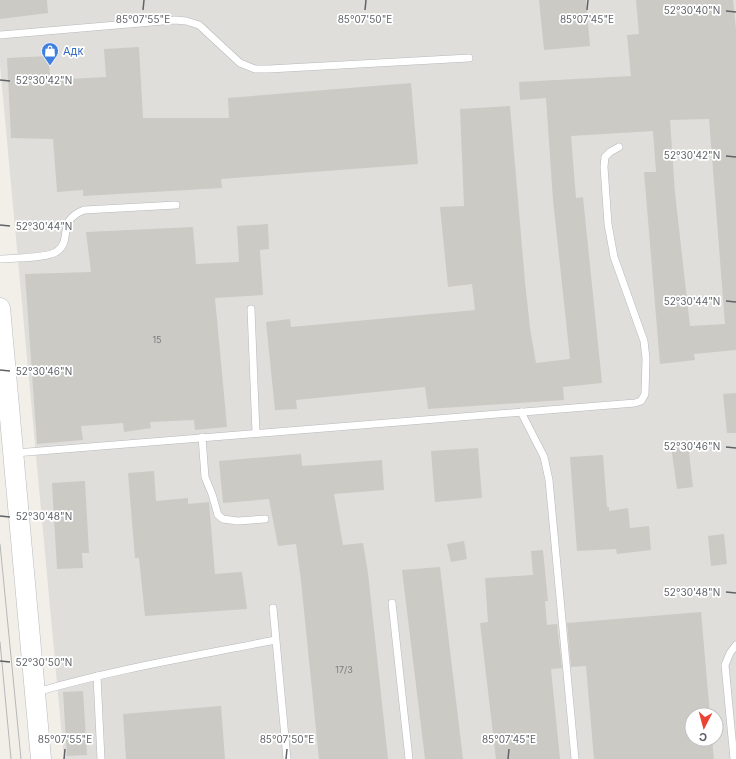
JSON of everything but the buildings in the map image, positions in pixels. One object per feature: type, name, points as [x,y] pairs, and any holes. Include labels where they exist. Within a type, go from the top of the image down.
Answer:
[{"type":"main road","points":[[0,308],[41,759]]},
{"type":"lane","points":[[0,35],[175,20],[186,21],[199,25],[240,62],[255,68],[269,69],[469,58]]},
{"type":"lane","points":[[13,453],[634,403],[641,401],[645,394],[646,359],[644,341],[614,257],[608,224],[604,167],[605,158],[610,152],[619,147]]},
{"type":"lane","points":[[0,259],[47,255],[56,252],[62,247],[68,221],[72,216],[84,210],[176,205]]},
{"type":"lane","points":[[251,309],[256,433]]},
{"type":"lane","points":[[521,412],[544,458],[549,480],[575,759]]},
{"type":"lane","points":[[202,437],[205,477],[218,515],[223,519],[237,521],[265,519]]},
{"type":"lane","points":[[392,603],[409,759]]},
{"type":"lane","points":[[273,608],[287,759]]},
{"type":"lane","points":[[35,693],[78,680],[276,640]]},
{"type":"lane","points":[[734,759],[725,666],[730,653],[736,645]]},
{"type":"lane","points":[[97,676],[101,759]]},
{"type":"shaded area","points":[[0,0],[736,0],[736,759],[64,759],[0,65]]},
{"type":"tram line","points":[[0,544],[21,759]]},
{"type":"tram line","points":[[0,642],[11,759]]},
{"type":"place","name":"Адк","points":[[50,66]]}]
